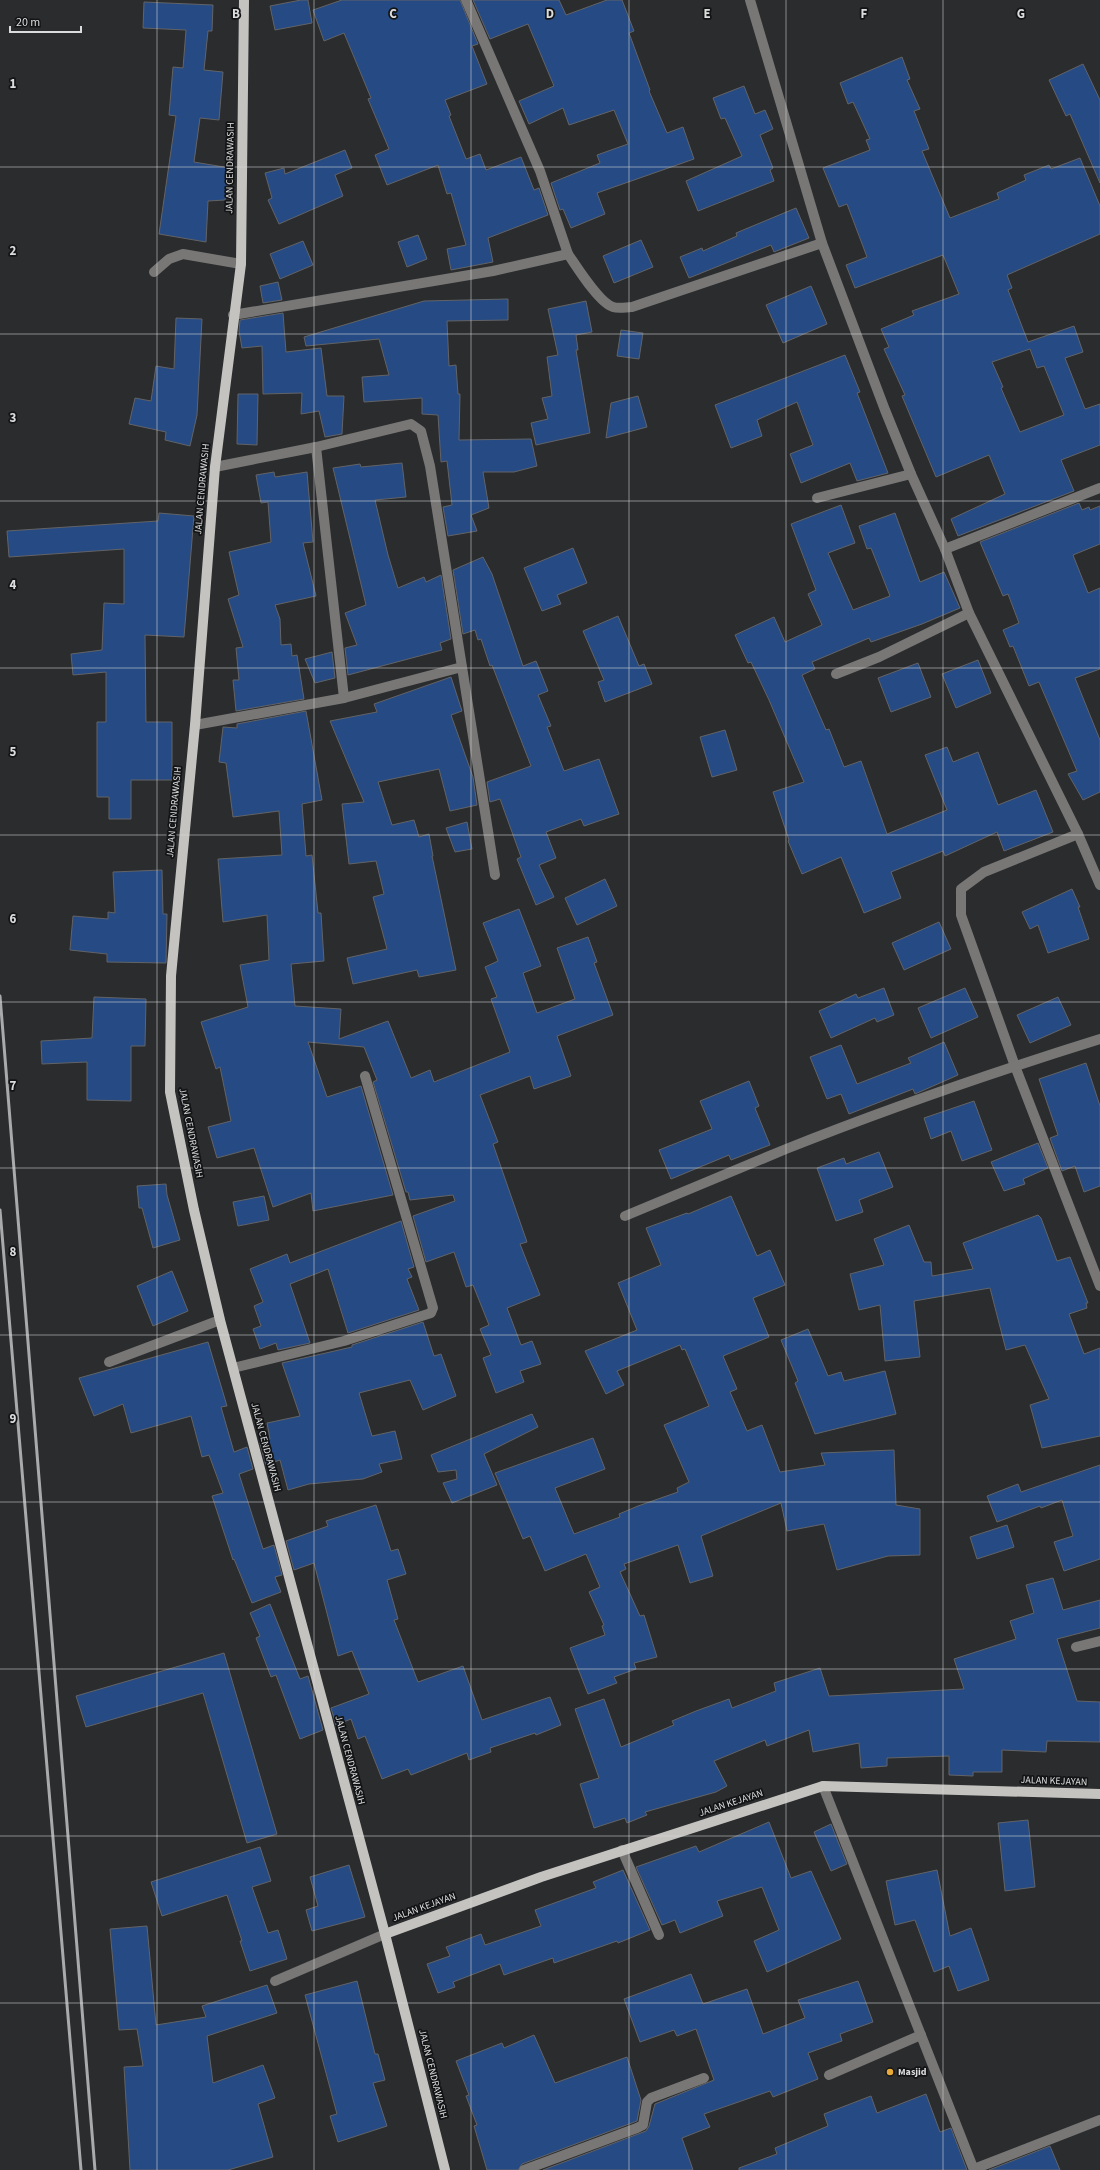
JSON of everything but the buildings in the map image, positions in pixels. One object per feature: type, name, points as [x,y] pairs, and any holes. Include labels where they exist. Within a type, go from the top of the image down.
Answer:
[{"type":"main road","name":"JALAN CENDRAWASIH","points":[[244,0],[241,264],[233,315],[215,467],[195,725],[171,976],[170,1092],[194,1210],[220,1320],[385,1934],[445,2170]]},
{"type":"main road","name":"JALAN KEJAYAN","points":[[385,1934],[541,1877],[823,1786],[1100,1794]]},
{"type":"street","points":[[466,0],[540,171],[568,254],[601,298],[612,307],[632,307],[822,243]]},
{"type":"street","points":[[750,0],[822,243],[911,474],[945,549],[969,613],[1078,834],[1100,885]]},
{"type":"street","points":[[154,272],[169,259],[183,254],[241,264]]},
{"type":"street","points":[[233,315],[492,271],[568,254]]},
{"type":"street","points":[[215,467],[316,447],[411,424],[421,431],[430,466],[495,875]]},
{"type":"street","points":[[316,447],[344,698]]},
{"type":"street","points":[[817,498],[911,474]]},
{"type":"street","points":[[945,549],[1100,488]]},
{"type":"street","points":[[836,674],[879,657],[969,613]]},
{"type":"street","points":[[195,725],[344,698],[462,667]]},
{"type":"street","points":[[1078,834],[984,872],[961,889],[961,915],[1015,1066],[1100,1286]]},
{"type":"street","points":[[625,1216],[787,1149],[1015,1066],[1100,1039]]},
{"type":"street","points":[[233,1368],[344,1341],[431,1313],[433,1308],[366,1076]]},
{"type":"street","points":[[109,1362],[220,1320]]},
{"type":"street","points":[[1076,1647],[1100,1641]]},
{"type":"street","points":[[823,1786],[974,2169],[1100,2120]]},
{"type":"street","points":[[622,1850],[659,1935]]},
{"type":"street","points":[[275,1981],[385,1934]]},
{"type":"street","points":[[829,2075],[921,2036]]},
{"type":"street","points":[[524,2170],[643,2125],[647,2102],[651,2098],[704,2078]]},
{"type":"railway","points":[[0,996],[95,2170]]},
{"type":"railway","points":[[0,1210],[81,2170]]},
{"type":"place","name":"Masjid","points":[[890,2072]]}]
